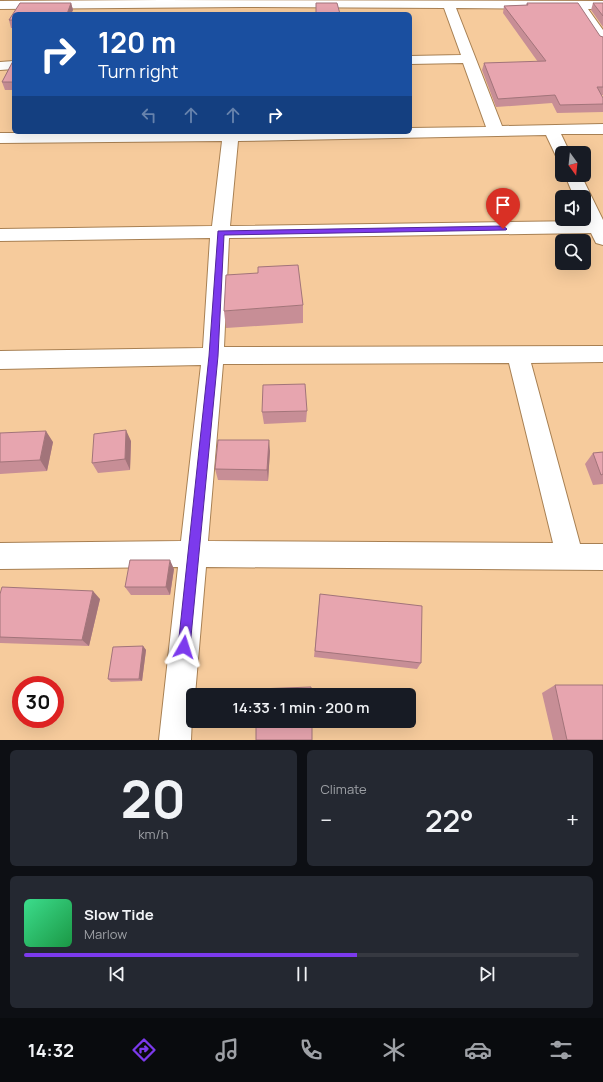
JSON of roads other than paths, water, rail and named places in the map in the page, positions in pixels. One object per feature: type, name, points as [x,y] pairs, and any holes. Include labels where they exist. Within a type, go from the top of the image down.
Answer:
[{"type":"street","points":[[0,5],[244,6],[381,2],[603,4]]},
{"type":"street","points":[[448,3],[496,132]]},
{"type":"street","points":[[579,4],[603,40]]},
{"type":"street","points":[[412,60],[469,59]]},
{"type":"street","points":[[0,66],[12,66]]},
{"type":"street","points":[[412,133],[603,129]]},
{"type":"street","points":[[552,131],[559,146]]},
{"type":"street","points":[[0,138],[231,134],[220,233],[213,356],[175,740]]},
{"type":"street","points":[[0,236],[601,231],[591,212]]},
{"type":"street","points":[[0,360],[213,356],[603,354]]},
{"type":"street","points":[[518,355],[570,557]]},
{"type":"street","points":[[0,556],[193,554],[603,557]]}]
